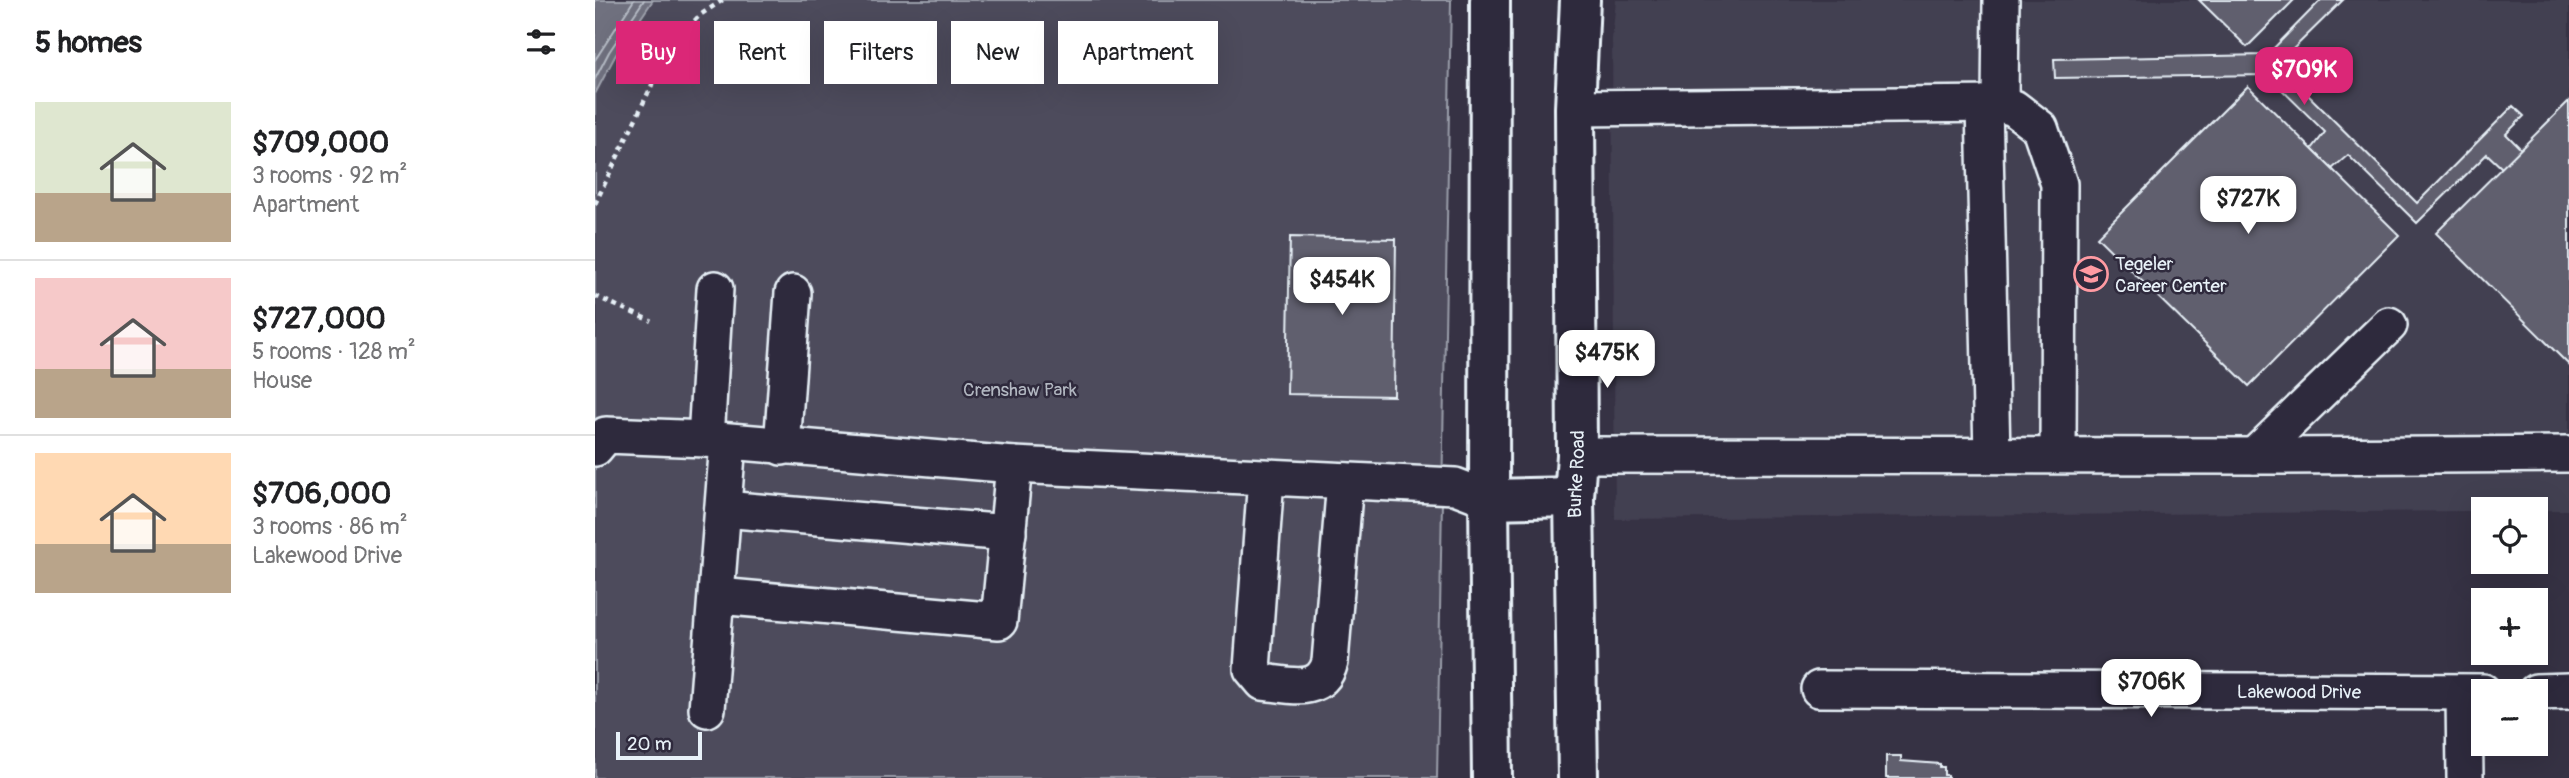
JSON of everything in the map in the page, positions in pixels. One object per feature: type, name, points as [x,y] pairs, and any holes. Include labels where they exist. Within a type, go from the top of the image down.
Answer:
[{"type":"main road","points":[[1490,0],[1489,499],[1492,778]]},
{"type":"main road","name":"Burke Road","points":[[1578,778],[1574,497],[1577,455],[1575,108],[1580,0]]},
{"type":"main road","points":[[1489,499],[1574,497]]},
{"type":"street","points":[[1992,455],[1992,104],[2001,0]]},
{"type":"street","points":[[1575,108],[1992,104],[2014,108],[2040,128],[2059,184],[2058,455]]},
{"type":"street","points":[[707,709],[723,509],[717,440],[715,289]]},
{"type":"street","points":[[782,447],[793,293]]},
{"type":"street","points":[[2254,456],[2389,325]]},
{"type":"street","points":[[595,448],[606,435],[717,440],[1014,465],[1455,486],[1489,499]]},
{"type":"street","points":[[1577,455],[2569,454]]},
{"type":"street","points":[[717,596],[999,621],[1014,465]]},
{"type":"street","points":[[1266,478],[1252,669],[1263,682],[1294,686],[1313,685],[1327,675],[1345,481]]},
{"type":"street","points":[[723,509],[1008,533]]},
{"type":"street","name":"Lakewood Drive","points":[[1819,689],[2471,693]]},
{"type":"street","points":[[2548,692],[2569,691]]},
{"type":"street","points":[[2465,778],[2471,721]]},
{"type":"path","points":[[595,204],[671,45],[700,15],[723,0]]},
{"type":"path","points":[[595,296],[651,321]]},
{"type":"shaded area","name":"Tegeler Career Center","points":[[1616,0],[2569,0],[2569,510],[2548,510],[2548,497],[2471,497],[2471,511],[1615,519],[1612,39]]},
{"type":"green space","name":"Crenshaw Park","points":[[595,0],[1451,0],[1437,778],[595,778]]},
{"type":"water","points":[[595,0],[653,0],[639,21],[616,21],[616,55],[595,94]]},
{"type":"building","points":[[2199,0],[2294,0],[2247,47]]},
{"type":"building","points":[[2321,0],[2343,0],[2287,55],[2286,73],[2417,203],[2513,106],[2524,116],[2506,134],[2521,149],[2502,168],[2487,154],[2417,223],[2348,155],[2332,169],[2312,149],[2325,132],[2267,75],[2055,78],[2054,59],[2267,55]]},
{"type":"building","points":[[2248,86],[2399,235],[2249,386],[2097,237]]},
{"type":"building","points":[[2569,101],[2569,365],[2436,233]]},
{"type":"building","points":[[1290,237],[1396,239],[1394,396],[1287,394]]},
{"type":"building","points":[[1886,756],[1901,756],[1901,761],[1940,764],[1948,778],[1886,778]]},
{"type":"place","name":"Tegeler Career Center","points":[[2091,274]]}]
